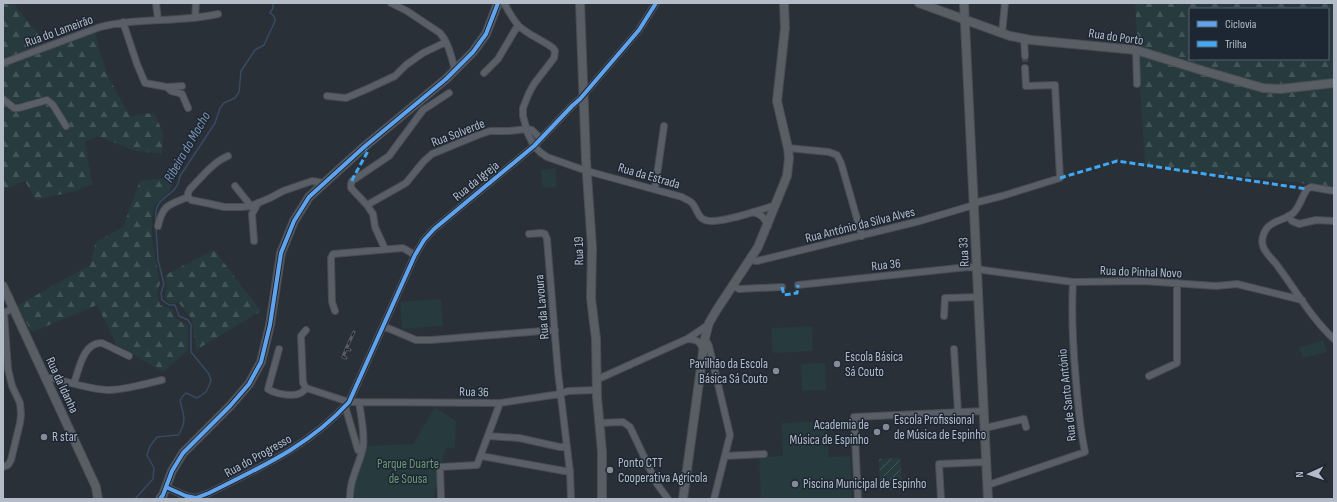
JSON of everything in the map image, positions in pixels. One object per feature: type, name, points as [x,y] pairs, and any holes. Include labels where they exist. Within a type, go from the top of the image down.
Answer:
[{"type":"street","points":[[156,3],[158,20]]},
{"type":"street","points":[[195,18],[196,3]]},
{"type":"street","points":[[391,3],[407,11],[444,37],[450,49],[454,69]]},
{"type":"street","points":[[162,498],[172,471],[183,453],[230,406],[249,384],[261,362],[270,325],[281,253],[294,221],[309,197],[364,147],[446,79],[454,69],[473,52],[486,34],[498,3]]},
{"type":"street","points":[[504,3],[518,25],[548,44],[555,51],[552,62],[534,84],[523,108],[523,116],[534,146]]},
{"type":"street","name":"Rua 19","points":[[580,3],[583,95],[592,248],[591,298],[596,339],[596,390],[602,452],[602,499]]},
{"type":"street","name":"Rua da Igreja","points":[[347,404],[415,256],[424,240],[444,220],[541,140],[583,95],[639,30],[656,3]]},
{"type":"street","points":[[596,380],[687,339],[709,323],[751,260],[768,226],[789,168],[788,148],[777,101],[785,28],[784,3]]},
{"type":"street","name":"Rua do Porto","points":[[919,3],[1010,36],[1024,39],[1136,50],[1263,88],[1334,83]]},
{"type":"street","name":"Rua 33","points":[[964,3],[988,499]]},
{"type":"street","points":[[1002,33],[1005,3]]},
{"type":"street","name":"Rua do Lameirão","points":[[3,63],[100,27],[116,23],[195,18],[218,14]]},
{"type":"street","points":[[124,22],[137,64],[145,83],[167,87],[182,86]]},
{"type":"street","points":[[484,73],[498,60],[518,25]]},
{"type":"street","points":[[1024,39],[1025,56]]},
{"type":"street","points":[[327,96],[346,98],[396,76],[406,65],[423,53],[446,42]]},
{"type":"street","points":[[1136,50],[1137,84]]},
{"type":"street","name":"Rua António da Silva Alves","points":[[751,260],[757,262],[920,222],[974,205],[978,202],[1060,178],[1055,85],[1026,86],[1025,68]]},
{"type":"street","points":[[167,87],[171,91],[182,94],[188,108]]},
{"type":"street","points":[[385,249],[375,227],[373,214],[367,205],[351,188],[351,184],[389,156],[423,110],[449,93]]},
{"type":"street","points":[[3,99],[14,108],[48,100],[53,105],[66,126]]},
{"type":"street","points":[[655,189],[664,126]]},
{"type":"street","points":[[527,129],[532,130],[541,140]]},
{"type":"street","name":"Rua Solverde","points":[[367,205],[406,183],[424,161],[435,153],[490,131],[527,129]]},
{"type":"street","name":"Rua da Estrada","points":[[534,146],[547,157],[588,171],[655,189],[688,200],[693,204],[702,219],[707,221],[732,218],[776,205]]},
{"type":"street","points":[[788,148],[837,154],[841,163],[862,236]]},
{"type":"street","points":[[188,197],[190,189],[214,164],[222,158],[228,156]]},
{"type":"street","points":[[188,197],[191,200],[224,207],[242,207],[251,206],[282,191],[312,181],[324,183]]},
{"type":"street","points":[[235,186],[251,206]]},
{"type":"street","points":[[1334,191],[1311,187],[1307,189],[1295,211],[1267,228],[1263,238],[1263,247],[1322,328],[1334,339]]},
{"type":"street","points":[[158,226],[160,217],[166,206],[188,197]]},
{"type":"street","points":[[254,241],[252,214],[258,203]]},
{"type":"street","points":[[753,212],[771,217]]},
{"type":"street","points":[[763,216],[768,226]]},
{"type":"street","points":[[1288,216],[1292,222],[1299,224],[1316,220],[1334,221]]},
{"type":"street","name":"Rua da Lavoura","points":[[529,234],[545,234],[547,239],[560,394],[570,472],[571,499]]},
{"type":"street","points":[[335,311],[332,302],[331,258],[333,254],[403,248],[415,256]]},
{"type":"street","name":"Rua 36","points":[[798,285],[968,267],[977,268]]},
{"type":"street","name":"Rua do Pinhal Novo","points":[[977,268],[1073,282],[1143,281],[1216,286],[1237,284],[1302,300]]},
{"type":"street","name":"Rua de Santo António","points":[[988,485],[1085,452],[1081,436],[1073,353],[1071,311],[1073,282]]},
{"type":"street","points":[[1149,376],[1177,363],[1177,283]]},
{"type":"street","name":"Rua da Idanha","points":[[3,286],[96,487],[96,498]]},
{"type":"street","points":[[733,286],[739,289],[782,287]]},
{"type":"street","points":[[944,316],[945,298],[978,297]]},
{"type":"street","points":[[3,467],[8,465],[11,460],[21,414],[20,404],[12,386],[8,369],[4,313],[13,308]]},
{"type":"street","points":[[683,499],[705,338],[709,323]]},
{"type":"street","points":[[383,326],[416,340],[555,330]]},
{"type":"street","points":[[279,349],[268,389],[275,394],[300,393],[306,388],[303,383],[301,336],[306,330]]},
{"type":"street","points":[[705,338],[709,346],[730,432],[714,499]]},
{"type":"street","points":[[687,339],[693,339],[700,343],[703,355]]},
{"type":"street","points":[[74,383],[86,351],[92,345],[102,343],[129,356]]},
{"type":"street","points":[[954,348],[958,412]]},
{"type":"street","points":[[46,378],[52,378],[98,389],[113,390],[162,380]]},
{"type":"street","name":"Rua 36","points":[[306,388],[347,404],[359,402],[500,403],[560,394],[568,391],[596,390]]},
{"type":"street","points":[[350,499],[355,471],[363,446],[359,402]]},
{"type":"street","points":[[441,499],[440,467],[478,465],[500,403]]},
{"type":"street","points":[[347,404],[358,450]]},
{"type":"street","name":"Rua do Progresso","points":[[166,487],[186,496],[196,498],[209,493],[293,449],[334,418],[347,404]]},
{"type":"street","points":[[858,499],[854,417],[984,411]]},
{"type":"street","points":[[985,428],[1024,419],[1026,427]]},
{"type":"street","points":[[600,423],[620,422],[626,423],[630,427],[657,484],[668,499]]},
{"type":"street","points":[[489,436],[519,438],[566,447]]},
{"type":"street","points":[[725,456],[764,454]]},
{"type":"street","points":[[481,456],[570,472]]},
{"type":"street","points":[[941,499],[939,464],[987,462]]},
{"type":"green space","points":[[3,3],[13,3],[46,44],[95,31],[99,50],[108,77],[130,116],[151,113],[155,115],[163,133],[162,154],[136,151],[98,136],[85,142],[92,184],[76,191],[36,200],[25,181],[3,190]]},
{"type":"green space","points":[[1135,3],[1334,3],[1334,187],[1145,165]]},
{"type":"green space","points":[[555,168],[557,187],[543,188],[541,170]]},
{"type":"green space","points":[[176,177],[169,192],[155,205],[152,217],[152,239],[160,283],[157,294],[160,305],[173,309],[174,317],[188,326],[188,350],[163,372],[117,345],[97,305],[32,332],[17,306],[90,265],[96,242],[123,227],[140,181]]},
{"type":"green space","points":[[214,250],[261,311],[196,350],[192,319],[179,303],[169,303],[164,297],[167,287],[165,275]]},
{"type":"green space","points":[[441,299],[443,326],[402,329],[400,302]]},
{"type":"green space","points":[[812,326],[813,351],[773,353],[771,328]]},
{"type":"green space","points":[[1323,340],[1327,352],[1303,358],[1299,348]]},
{"type":"green space","points":[[825,363],[826,390],[802,391],[801,364]]},
{"type":"green space","name":"Parque Duarte de Sousa","points":[[435,407],[456,421],[455,448],[446,448],[433,499],[356,499],[351,491],[365,446],[413,444]]},
{"type":"green space","points":[[827,421],[829,457],[850,456],[852,499],[761,499],[759,457],[783,456],[782,423]]},
{"type":"green space","points":[[900,458],[902,489],[880,490],[879,459]]},
{"type":"waterway","name":"Ribeira do Mocho","points":[[156,223],[156,211],[159,203],[176,187],[180,176],[215,123],[220,108],[224,103],[235,98],[239,92],[241,71],[255,50],[264,45],[275,21],[274,16],[270,13],[273,8],[273,3]]},
{"type":"waterway","name":"Ribeira do Mocho","points":[[135,499],[153,479],[154,468],[147,455],[150,446],[157,437],[178,435],[184,422],[180,401],[182,397],[186,393],[197,398],[206,392],[211,381],[209,374],[191,352],[191,325],[188,320],[179,316],[175,305],[169,305],[162,300],[161,293],[164,284],[158,260],[156,227]]},
{"type":"tunnel","points":[[1025,56],[1025,68]]},
{"type":"railway","points":[[350,350],[346,349],[354,332]]},
{"type":"railway","points":[[346,349],[343,357],[346,358]]},
{"type":"marked path","points":[[352,181],[368,151],[364,147]]},
{"type":"marked path","points":[[1060,178],[1117,161],[1307,189]]},
{"type":"marked path","points":[[782,287],[784,295],[797,293],[798,285]]},
{"type":"cycle path","points":[[160,499],[172,471],[183,453],[230,406],[249,384],[261,362],[270,325],[281,253],[294,221],[309,197],[364,147],[446,79],[473,52],[486,34],[498,3]]},
{"type":"cycle path","points":[[166,487],[186,496],[196,498],[209,493],[284,454],[318,431],[334,417],[349,402],[415,255],[424,240],[434,229],[534,146],[580,99],[639,30],[656,3]]},
{"type":"place","name":"Escola Básica Sá Couto","points":[[837,364]]},
{"type":"place","name":"Pavilhão da Escola Básica Sá Couto","points":[[776,371]]},
{"type":"place","name":"Escola Profissional de Música de Espinho","points":[[886,427]]},
{"type":"place","name":"Academia de Música de Espinho","points":[[877,432]]},
{"type":"place","name":"R star","points":[[44,437]]},
{"type":"place","name":"Ponto CTT Cooperativa Agrícola","points":[[610,470]]},
{"type":"place","name":"Piscina Municipal de Espinho","points":[[795,484]]}]
